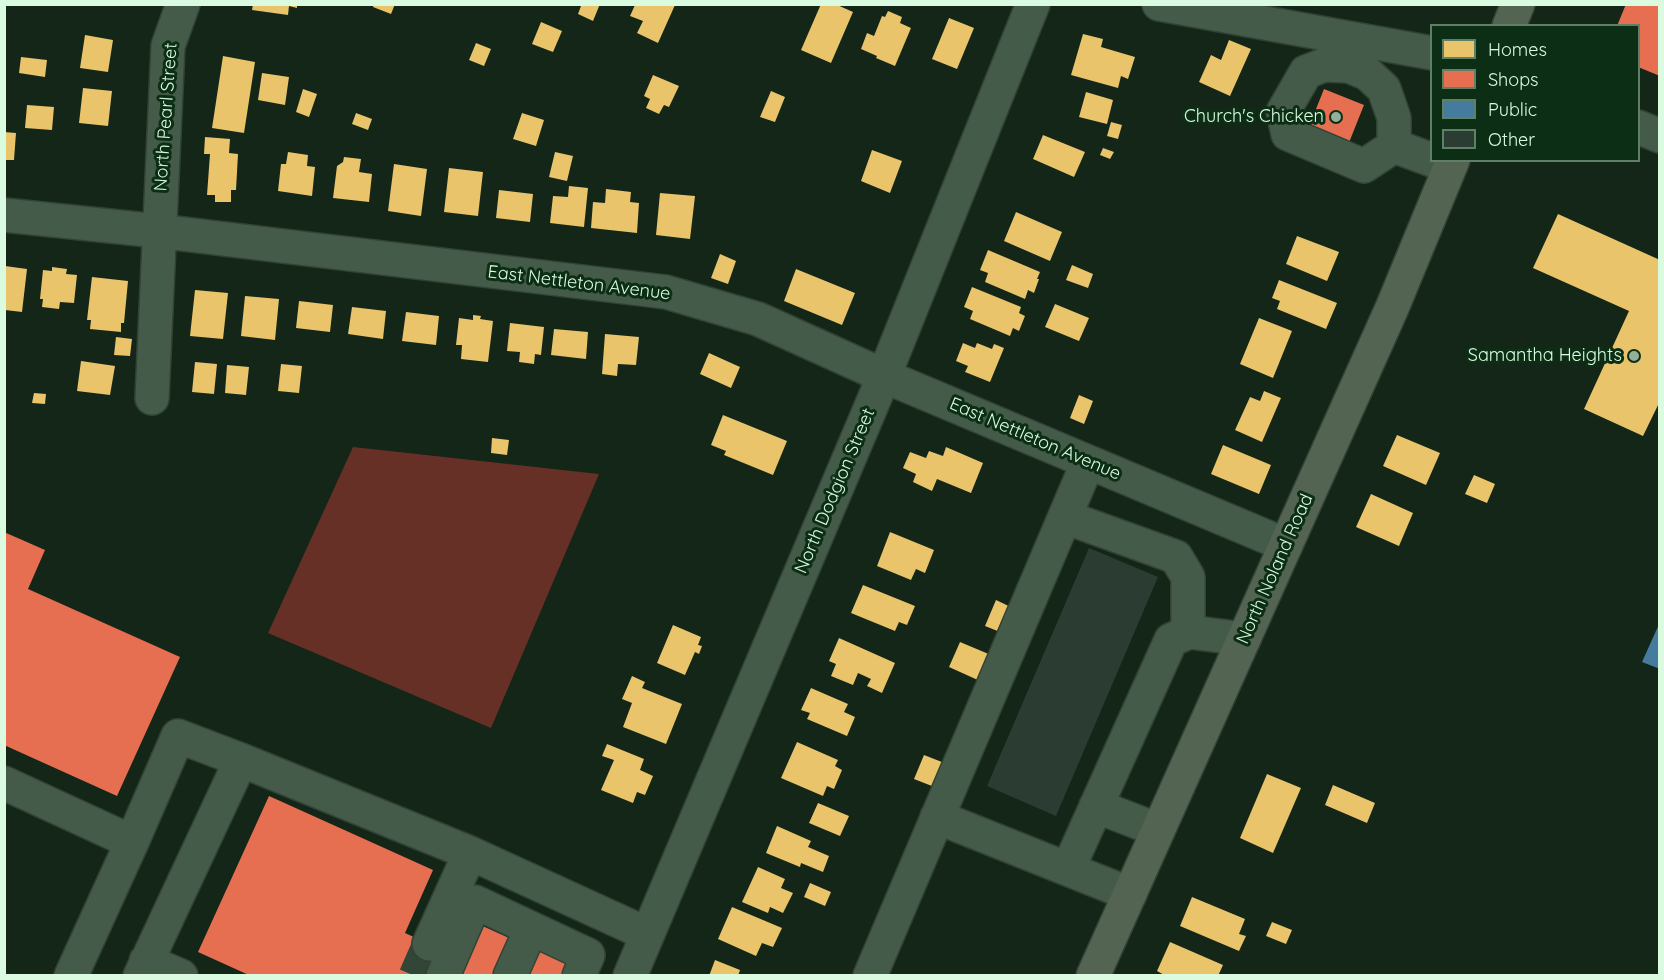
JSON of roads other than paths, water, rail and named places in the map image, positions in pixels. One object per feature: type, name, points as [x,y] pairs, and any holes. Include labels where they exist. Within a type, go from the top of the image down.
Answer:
[{"type":"main road","points":[[1510,24],[1518,4]]},
{"type":"main road","name":"North Noland Road","points":[[1093,975],[1392,308],[1443,162]]},
{"type":"street","name":"North Pearl Street","points":[[152,398],[168,46],[183,4]]},
{"type":"street","name":"North Dodgion Street","points":[[630,975],[884,376],[1032,4]]},
{"type":"street","points":[[1169,5],[1343,57],[1368,74],[1384,89],[1395,118],[1394,146]]},
{"type":"street","points":[[1394,146],[1364,166],[1288,134],[1283,112],[1306,72],[1343,57],[1430,53]]},
{"type":"street","points":[[1640,128],[1659,136]]},
{"type":"street","points":[[1394,146],[1430,158]]},
{"type":"street","name":"East Nettleton Avenue","points":[[4,215],[158,231],[666,292],[758,319],[884,376],[1286,545]]},
{"type":"street","points":[[870,975],[1088,462]]},
{"type":"street","points":[[1065,517],[1176,557],[1188,577],[1188,632]]},
{"type":"street","points":[[1068,869],[1171,640],[1188,632],[1244,639]]},
{"type":"street","points":[[71,975],[178,736],[470,853],[647,934]]},
{"type":"street","points":[[181,975],[143,968],[240,760]]},
{"type":"street","points":[[4,783],[132,842]]},
{"type":"street","points":[[1096,806],[1158,830]]},
{"type":"street","points":[[937,817],[1130,894]]},
{"type":"street","points":[[429,944],[470,853]]},
{"type":"street","points":[[443,975],[475,902],[588,955],[579,975]]},
{"type":"street","points":[[510,975],[531,928]]},
{"type":"tunnel","points":[[415,976],[429,944]]},
{"type":"place","name":"Church's Chicken","points":[[1336,117]]},
{"type":"place","name":"Samantha Heights","points":[[1634,356]]}]
